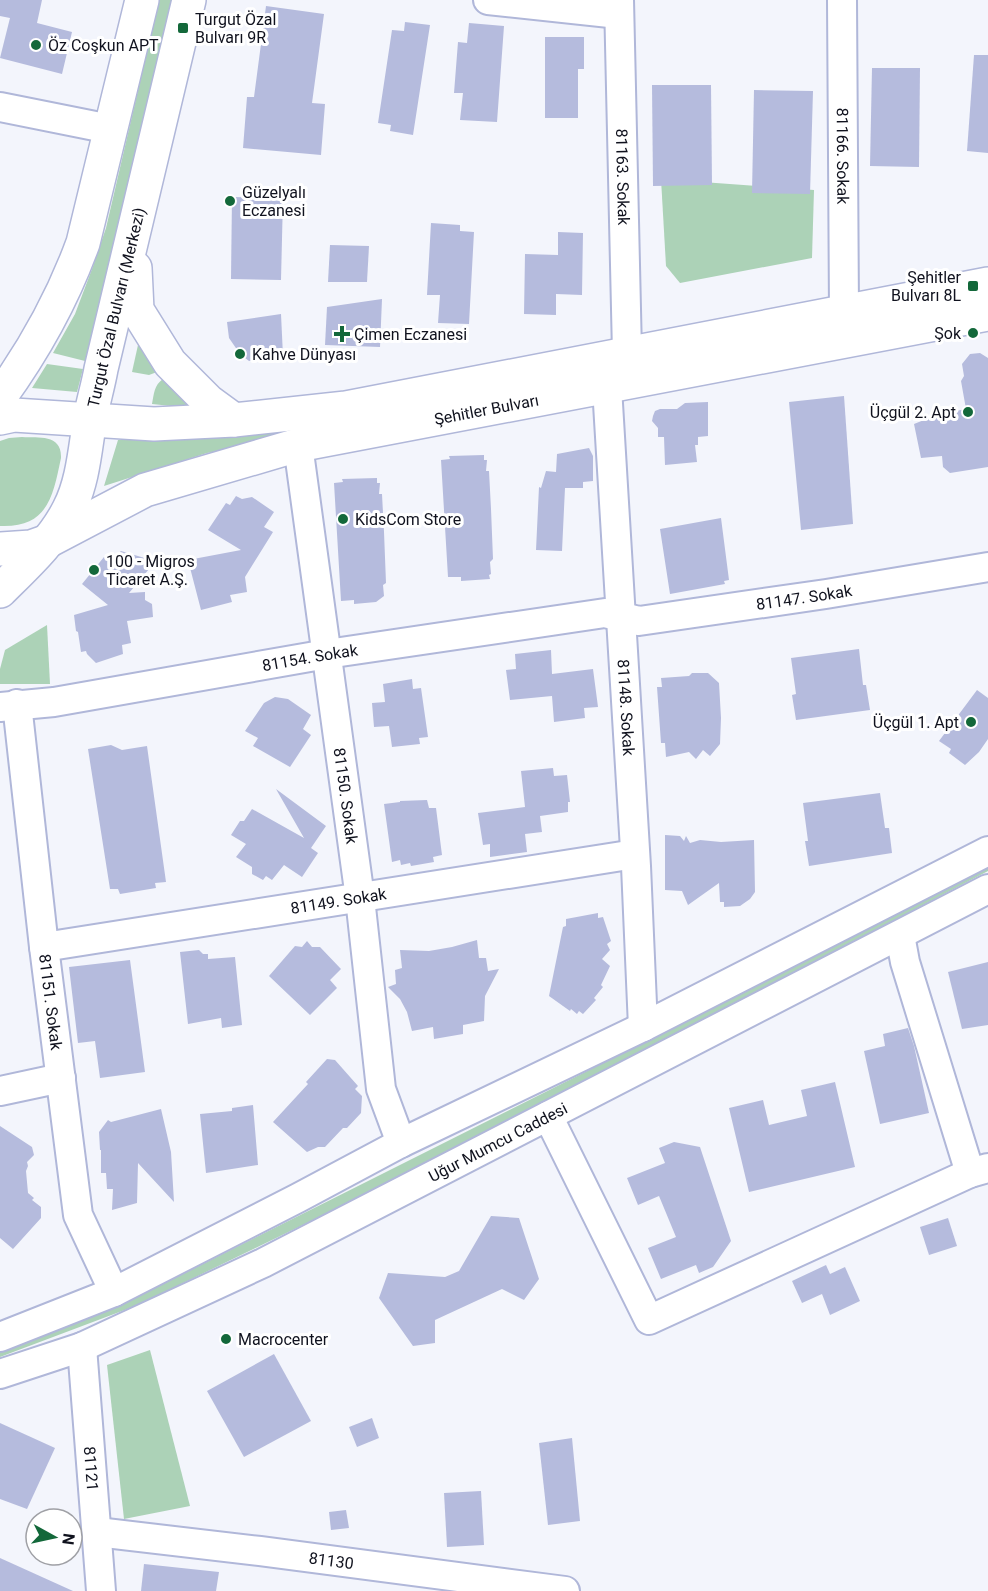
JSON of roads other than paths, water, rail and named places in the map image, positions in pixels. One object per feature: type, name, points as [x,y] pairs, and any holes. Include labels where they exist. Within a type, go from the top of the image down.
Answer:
[{"type":"main road","points":[[0,397],[33,347],[72,273],[85,234],[141,0]]},
{"type":"main road","name":"Turgut Özal Bulvarı (Merkezi)","points":[[0,591],[48,541],[63,520],[75,496],[90,419],[189,0]]},
{"type":"main road","points":[[133,236],[137,310],[170,363],[208,401],[234,420]]},
{"type":"main road","name":"Şehitler Bulvarı","points":[[0,418],[14,415],[154,424],[234,420],[346,408],[988,284]]},
{"type":"main road","name":"Şehitler Bulvarı","points":[[0,549],[31,547],[48,541],[145,490],[298,446],[988,314]]},
{"type":"street","points":[[488,0],[619,7]]},
{"type":"street","name":"81166. Sokak","points":[[842,0],[844,311]]},
{"type":"street","name":"81163. Sokak","points":[[619,7],[627,353]]},
{"type":"street","points":[[0,107],[110,129]]},
{"type":"street","name":"81148. Sokak","points":[[607,387],[643,1027]]},
{"type":"street","name":"81150. Sokak","points":[[298,446],[360,898],[381,1089],[401,1143]]},
{"type":"street","name":"81147. Sokak","points":[[620,618],[639,621],[826,594],[988,567]]},
{"type":"street","name":"81154. Sokak","points":[[9,706],[54,702],[327,654],[605,613],[620,618]]},
{"type":"street","name":"81151. Sokak","points":[[9,706],[44,947],[78,1215],[114,1292]]},
{"type":"street","points":[[0,1337],[114,1292],[401,1143],[643,1027],[988,851]]},
{"type":"street","name":"81149. Sokak","points":[[44,947],[635,854]]},
{"type":"street","name":"Uğur Mumcu Caddesi","points":[[0,1374],[82,1347],[263,1263],[988,889]]},
{"type":"street","points":[[548,1116],[649,1320],[979,1170],[905,962],[900,935]]},
{"type":"street","points":[[0,1091],[61,1078]]},
{"type":"street","name":"81121","points":[[82,1347],[101,1591]]},
{"type":"street","name":"81130","points":[[97,1532],[260,1551],[522,1588],[565,1591]]},
{"type":"place","name":"Turgut Özal Bulvarı 9R","points":[[183,28]]},
{"type":"place","name":"Öz Coşkun APT","points":[[36,45]]},
{"type":"place","name":"Güzelyalı Eczanesi","points":[[230,201]]},
{"type":"place","name":"Şehitler Bulvarı 8L","points":[[973,286]]},
{"type":"place","name":"Şok","points":[[973,333]]},
{"type":"place","name":"Çimen Eczanesi","points":[[342,334]]},
{"type":"place","name":"Kahve Dünyası","points":[[240,354]]},
{"type":"place","name":"Üçgül 2. Apt","points":[[968,412]]},
{"type":"place","name":"KidsCom Store","points":[[343,519]]},
{"type":"place","name":"100 - Migros Ticaret A.Ş.","points":[[94,570]]},
{"type":"place","name":"Üçgül 1. Apt","points":[[971,722]]},
{"type":"place","name":"Macrocenter","points":[[226,1339]]}]
